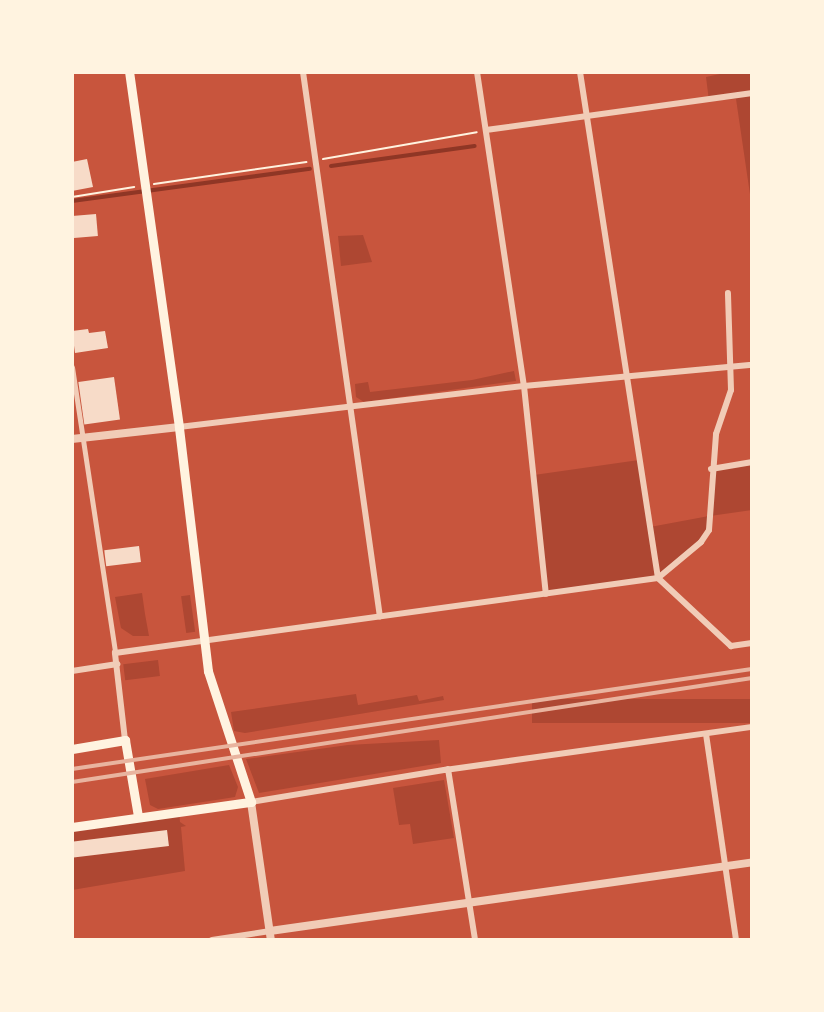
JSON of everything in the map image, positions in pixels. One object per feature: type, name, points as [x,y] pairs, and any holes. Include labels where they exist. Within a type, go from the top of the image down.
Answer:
[{"type":"main road","points":[[72,827],[250,802],[215,698],[204,641],[179,427],[129,72]]},
{"type":"main road","points":[[72,749],[126,740],[138,816]]},
{"type":"street","points":[[303,72],[380,617]]},
{"type":"street","points":[[477,72],[524,386],[546,594]]},
{"type":"street","points":[[580,72],[625,377],[658,578],[731,646],[752,643]]},
{"type":"street","points":[[486,130],[752,93]]},
{"type":"street","points":[[115,653],[658,578],[701,542],[709,530],[711,469],[732,368],[728,292]]},
{"type":"street","points":[[72,439],[524,386],[752,365]]},
{"type":"street","points":[[72,367],[117,664],[126,740]]},
{"type":"street","points":[[711,469],[752,462]]},
{"type":"street","points":[[72,671],[117,664]]},
{"type":"street","points":[[271,936],[250,802],[448,769],[752,727]]},
{"type":"street","points":[[706,734],[736,940]]},
{"type":"street","points":[[448,769],[475,940]]},
{"type":"street","points":[[212,940],[271,936],[469,902],[752,862]]},
{"type":"path","points":[[72,197],[317,160],[486,130]]},
{"type":"shaded area","points":[[729,72],[752,72],[752,208],[736,99],[709,101],[706,77]]},
{"type":"shaded area","points":[[363,235],[372,262],[341,266],[338,236]]},
{"type":"shaded area","points":[[514,371],[516,381],[364,402],[356,397],[355,384],[368,382],[370,392],[472,380]]},
{"type":"shaded area","points":[[639,460],[650,527],[709,516],[711,469],[752,462],[752,510],[710,516],[709,530],[701,542],[658,578],[546,594],[534,475]]},
{"type":"shaded area","points":[[142,593],[149,636],[133,636],[121,628],[115,597]]},
{"type":"shaded area","points":[[190,595],[195,632],[186,633],[181,596]]},
{"type":"shaded area","points":[[158,660],[160,676],[125,680],[123,664]]},
{"type":"shaded area","points":[[356,694],[358,705],[417,695],[419,701],[443,696],[444,700],[245,733],[234,731],[231,712]]},
{"type":"shaded area","points":[[532,699],[752,699],[752,723],[532,723]]},
{"type":"shaded area","points":[[439,740],[441,763],[259,793],[246,759],[348,745]]},
{"type":"shaded area","points":[[229,765],[238,787],[235,797],[158,809],[150,805],[145,779]]},
{"type":"shaded area","points":[[444,780],[454,838],[413,844],[410,824],[399,825],[393,788]]},
{"type":"shaded area","points":[[179,812],[180,822],[186,826],[181,827],[185,871],[72,890],[72,827]]},
{"type":"building","points":[[87,159],[93,187],[72,191],[72,162]]},
{"type":"building","points":[[96,214],[98,236],[74,238],[72,216]]},
{"type":"building","points":[[88,329],[89,333],[105,331],[108,348],[75,353],[72,331]]},
{"type":"building","points":[[114,377],[120,420],[84,425],[78,382]]},
{"type":"building","points":[[139,546],[141,562],[106,566],[104,550]]},
{"type":"building","points":[[167,830],[169,846],[74,858],[72,842]]},
{"type":"waterway","points":[[331,166],[475,146]]},
{"type":"waterway","points":[[72,201],[310,169]]},
{"type":"railway","points":[[72,769],[752,669]]},
{"type":"railway","points":[[72,782],[752,678]]}]
